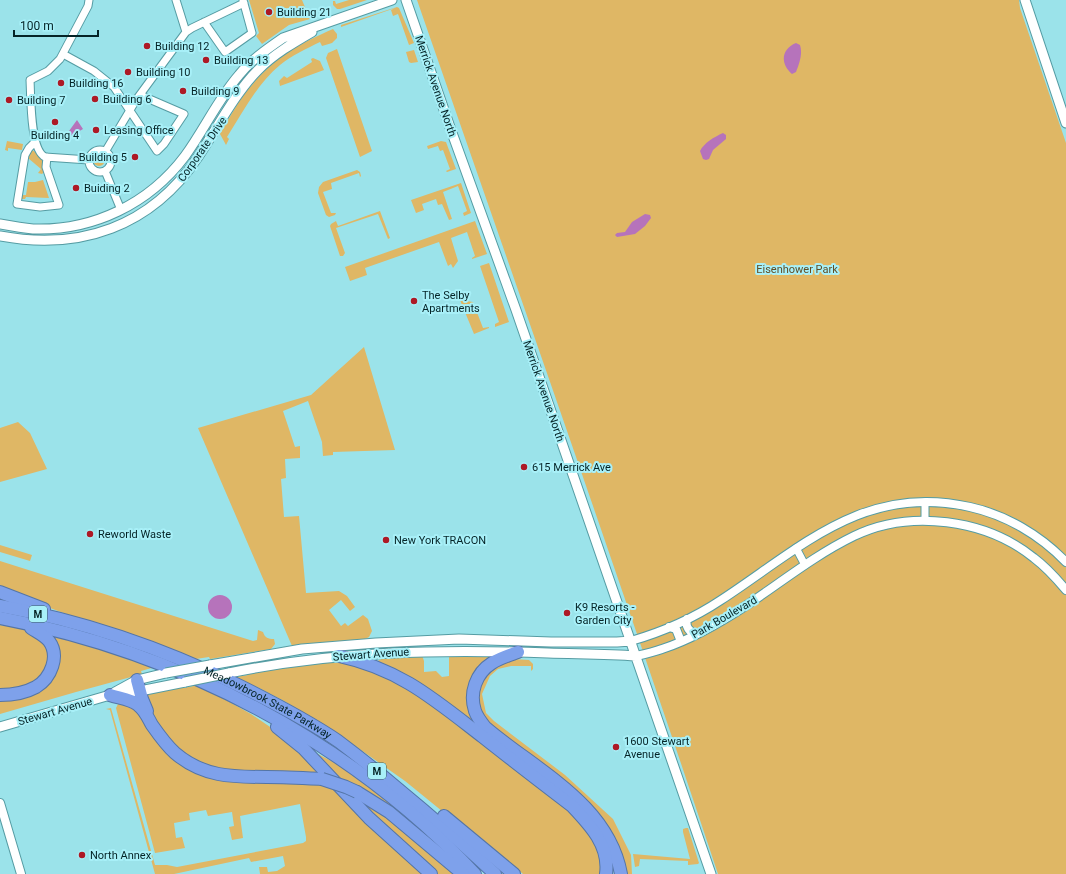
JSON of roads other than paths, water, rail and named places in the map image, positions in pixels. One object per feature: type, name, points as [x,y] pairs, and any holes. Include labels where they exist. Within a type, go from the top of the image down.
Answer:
[{"type":"highway","points":[[0,592],[72,622]]},
{"type":"highway","name":"Meadowbrook State Parkway","points":[[0,606],[72,622],[132,641],[208,671],[280,706],[338,742],[375,770],[444,826],[495,874]]},
{"type":"highway","name":"Meadowbrook State Parkway","points":[[0,618],[74,635],[136,655],[188,675],[251,706],[313,741],[362,775],[425,826],[475,874]]},
{"type":"highway","points":[[0,695],[19,693],[35,687],[47,676],[53,663],[53,650],[48,639],[42,634],[19,622]]},
{"type":"highway","points":[[518,652],[491,663],[479,676],[474,689],[473,700],[478,718],[491,731],[564,788],[593,815],[607,835],[621,874]]},
{"type":"highway","points":[[339,656],[375,666],[416,687],[449,710],[572,806],[586,820],[599,839],[604,850],[607,864],[606,874]]},
{"type":"highway","points":[[139,686],[153,725]]},
{"type":"highway","points":[[110,695],[132,702],[139,706],[144,710],[160,737],[176,754],[196,767],[208,772],[228,776],[322,779],[346,786],[389,812],[463,874]]},
{"type":"highway","points":[[251,706],[303,748],[369,818],[431,874]]},
{"type":"highway","points":[[375,770],[410,790],[514,874]]},
{"type":"main road","name":"Corporate Drive","points":[[0,224],[33,229],[65,228],[107,217],[121,210],[146,194],[167,176],[195,141],[234,81],[255,59],[283,38],[392,0]]},
{"type":"main road","name":"Merrick Avenue North","points":[[406,0],[631,641],[711,874]]},
{"type":"main road","points":[[1025,0],[1066,123]]},
{"type":"main road","name":"Corporate Drive","points":[[0,236],[32,241],[66,240],[90,236],[119,226],[145,211],[168,193],[187,173],[242,90],[258,70],[288,46],[335,20]]},
{"type":"main road","points":[[195,141],[202,139],[208,141]]},
{"type":"main road","name":"Stewart Avenue","points":[[0,727],[139,686],[166,674],[302,649],[386,642],[459,639],[558,642],[631,641]]},
{"type":"main road","points":[[449,651],[459,639]]},
{"type":"main road","points":[[485,640],[494,651]]},
{"type":"main road","points":[[380,653],[386,642]]},
{"type":"main road","points":[[376,643],[380,653]]},
{"type":"main road","name":"Stewart Avenue","points":[[139,686],[185,682],[267,665],[339,656],[380,653],[494,651],[636,656]]},
{"type":"street","points":[[89,0],[88,6],[63,54],[56,64],[48,71],[30,80],[35,142],[40,154],[47,157],[89,160]]},
{"type":"street","points":[[176,0],[186,32]]},
{"type":"street","points":[[105,152],[140,94],[186,32],[204,22],[243,2],[252,33],[225,52],[204,22]]},
{"type":"street","points":[[63,54],[105,78],[117,92],[157,151],[164,144],[184,114],[140,94]]},
{"type":"street","points":[[35,142],[25,155],[17,204],[40,207],[59,205],[46,167],[47,157]]},
{"type":"street","points":[[94,152],[105,152],[109,156],[109,166],[105,171],[98,172],[93,170],[90,166],[89,160],[94,152]]},
{"type":"street","points":[[105,171],[121,210]]},
{"type":"street","points":[[925,502],[925,520]]},
{"type":"street","name":"Park Boulevard","points":[[631,641],[687,619],[720,601],[827,528],[863,512],[894,505],[925,502],[961,505],[980,509],[1022,527],[1043,541],[1066,562]]},
{"type":"street","name":"Park Boulevard","points":[[636,656],[662,649],[697,634],[748,604],[805,565],[855,535],[884,525],[925,520],[966,525],[988,532],[1010,542],[1033,557],[1050,571],[1066,590]]},
{"type":"street","points":[[796,548],[805,565]]},
{"type":"street","points":[[687,619],[686,624],[688,628],[691,632],[697,634]]},
{"type":"street","points":[[669,627],[676,629],[680,638],[679,642]]},
{"type":"street","points":[[0,803],[21,874]]},
{"type":"place","name":"Building 21","points":[[269,12]]},
{"type":"place","name":"Building 12","points":[[147,46]]},
{"type":"place","name":"Building 13","points":[[206,60]]},
{"type":"place","name":"Building 10","points":[[128,72]]},
{"type":"place","name":"Building 16","points":[[61,83]]},
{"type":"place","name":"Building 9","points":[[183,91]]},
{"type":"place","name":"Building 6","points":[[95,99]]},
{"type":"place","name":"Building 7","points":[[9,100]]},
{"type":"place","name":"Building 4","points":[[55,122]]},
{"type":"place","name":"Leasing Office","points":[[96,130]]},
{"type":"place","name":"Building 5","points":[[135,157]]},
{"type":"place","name":"Buiding 2","points":[[76,188]]},
{"type":"place","name":"The Selby Apartments","points":[[414,301]]},
{"type":"place","name":"615 Merrick Ave","points":[[524,467]]},
{"type":"place","name":"Reworld Waste","points":[[90,534]]},
{"type":"place","name":"New York TRACON","points":[[386,540]]},
{"type":"place","name":"K9 Resorts - Garden City","points":[[567,613]]},
{"type":"place","name":"1600 Stewart Avenue","points":[[616,747]]},
{"type":"place","name":"North Annex","points":[[82,855]]},
{"type":"park label","name":"Eisenhower Park","points":[[797,269]]}]
